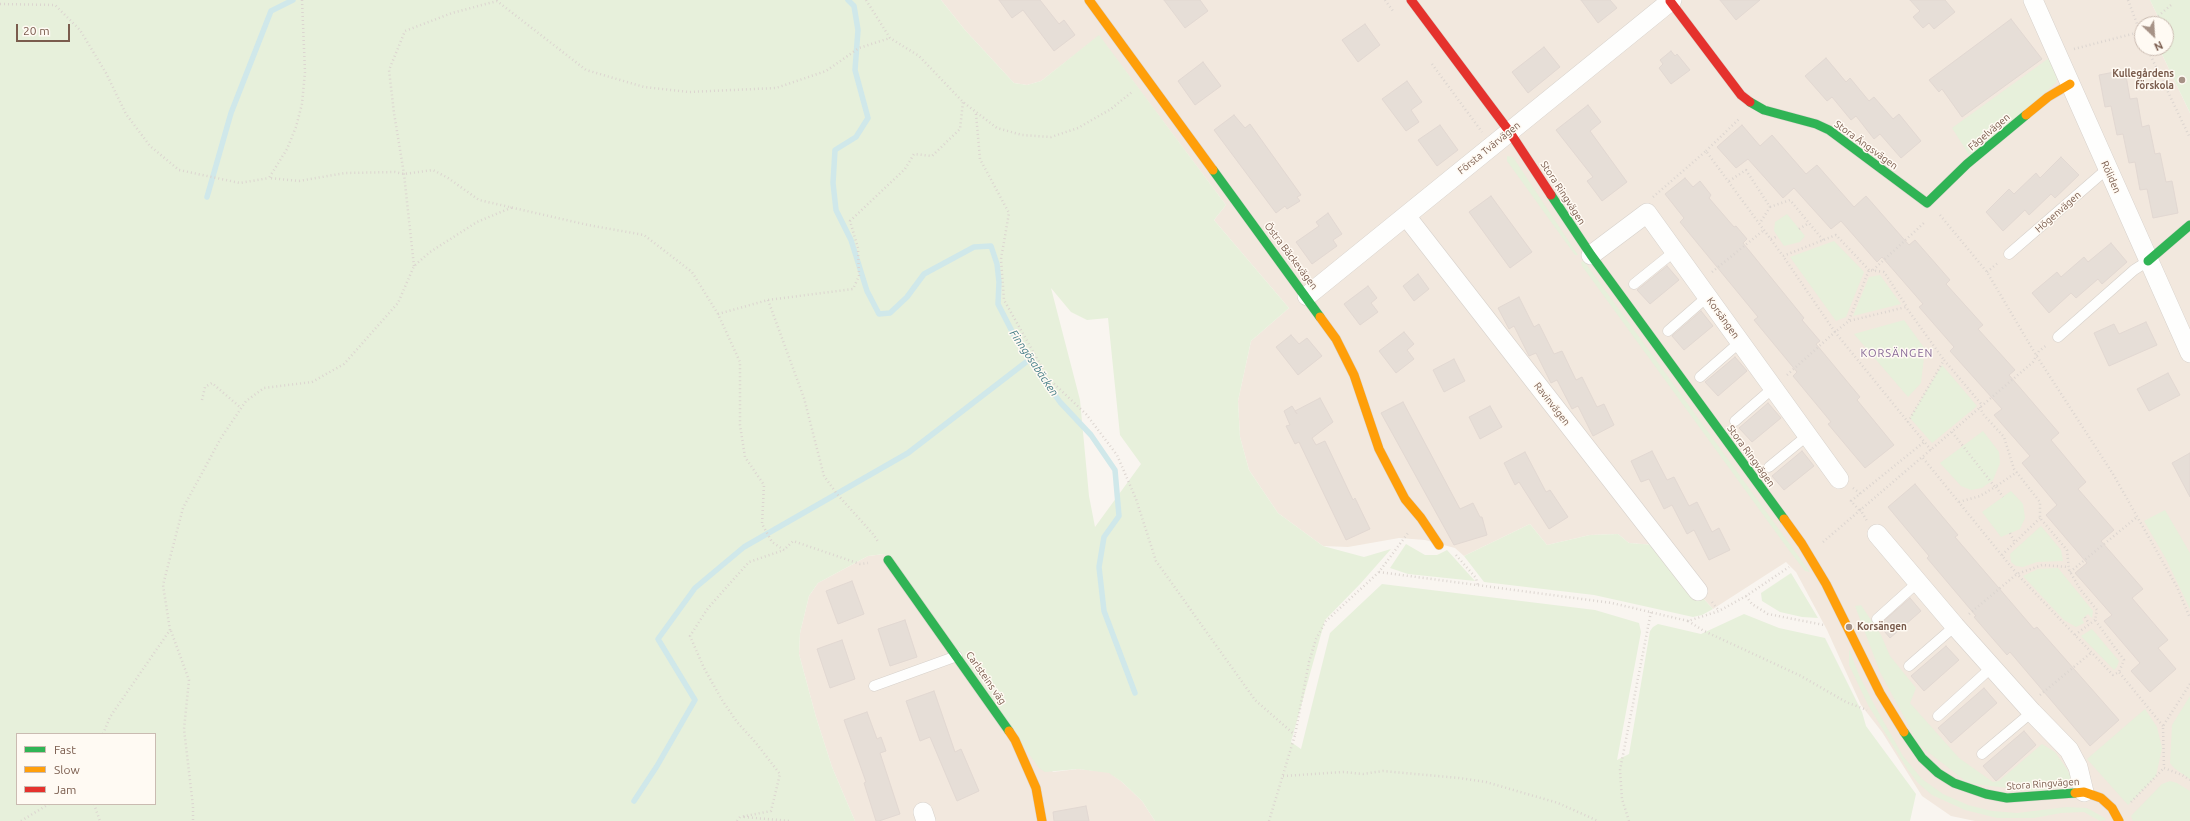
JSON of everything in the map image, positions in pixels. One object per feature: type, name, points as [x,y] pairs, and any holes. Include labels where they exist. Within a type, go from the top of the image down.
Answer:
[{"type":"street","name":"Östra Bäckevägen","points":[[1089,0],[1146,80],[1307,296],[1346,357],[1362,395],[1379,449],[1405,499],[1421,518],[1439,545]]},
{"type":"street","name":"Stora Ringvägen","points":[[1411,0],[1509,131],[1591,255],[1802,544],[1826,584],[1880,693],[1909,741],[1922,758],[1938,773],[1954,783],[1986,794],[2007,798],[2084,792],[2101,798],[2112,808],[2117,818]]},
{"type":"street","name":"Röliden","points":[[2033,0],[2190,353]]},
{"type":"street","name":"Första Tvärvägen","points":[[1307,296],[1671,1]]},
{"type":"street","name":"Stora Ängsvägen","points":[[1671,1],[1741,95],[1753,105],[1764,110],[1816,124],[1829,130],[1927,203]]},
{"type":"street","name":"Fågelvägen","points":[[1927,203],[1967,164],[2048,97],[2070,84]]},
{"type":"street","points":[[1591,255],[1647,213]]},
{"type":"street","name":"Korsängen","points":[[1647,213],[1839,479]]},
{"type":"street","name":"Ravinvägen","points":[[1406,216],[1698,592]]},
{"type":"street","points":[[2148,261],[2190,226]]},
{"type":"street","points":[[1877,534],[1955,626],[2029,709],[2069,750],[2078,767],[2084,792]]},
{"type":"street","name":"Carlsteins väg","points":[[888,560],[1015,740],[1036,788],[1042,821]]},
{"type":"lane","name":"Högenvägen","points":[[2009,254],[2107,169]]},
{"type":"lane","points":[[1634,284],[1674,251]]},
{"type":"lane","points":[[2058,337],[2134,270],[2148,261]]},
{"type":"lane","points":[[1668,331],[1703,290]]},
{"type":"lane","points":[[1700,377],[1740,342]]},
{"type":"lane","points":[[1735,421],[1773,388]]},
{"type":"lane","points":[[1769,467],[1808,435]]},
{"type":"lane","points":[[1877,619],[1917,583]]},
{"type":"lane","points":[[1909,666],[1955,626]]},
{"type":"lane","points":[[874,686],[957,656]]},
{"type":"lane","points":[[1938,716],[1992,667]]},
{"type":"lane","points":[[1982,754],[2029,709]]},
{"type":"path","points":[[269,178],[287,149],[296,127],[302,104],[306,72],[302,0]]},
{"type":"path","points":[[866,0],[890,38],[919,56],[963,102],[976,114],[997,128],[1022,135],[1051,136],[1078,128],[1111,109],[1146,80]]},
{"type":"path","points":[[1385,0],[1394,13]]},
{"type":"path","points":[[2128,0],[2135,16]]},
{"type":"path","points":[[193,821],[194,806],[184,729],[189,680],[170,630],[163,585],[183,508],[221,438],[246,401],[264,388],[312,382],[344,364],[398,303],[414,266],[404,174],[394,114],[389,70],[404,31],[452,13],[497,1],[586,70],[644,87],[689,92],[776,88],[826,71],[859,48],[890,38]]},
{"type":"path","points":[[0,4],[55,5],[80,30],[106,73],[126,114],[150,146],[179,170],[240,183],[269,178],[299,180],[345,173],[394,172],[404,174],[433,170],[448,178],[479,200],[588,225],[644,235],[692,272],[718,314],[740,362],[740,424],[745,457],[764,485],[762,524],[772,542],[784,550]]},
{"type":"path","points":[[2159,16],[2171,6]]},
{"type":"path","points":[[2057,53],[2134,33]]},
{"type":"path","points":[[2151,56],[2190,138]]},
{"type":"path","points":[[1431,63],[1492,146]]},
{"type":"path","points":[[718,314],[768,300],[853,289],[859,276],[858,248],[850,221],[905,169],[914,154],[932,156],[960,129],[963,102]]},
{"type":"path","points":[[1647,213],[1643,206],[1706,151],[1753,105]]},
{"type":"path","points":[[976,114],[980,159],[1008,213],[1001,259],[1004,300],[1048,378],[1086,414],[1117,455],[1136,499],[1156,561],[1255,700],[1295,735]]},
{"type":"path","points":[[1706,151],[1760,223],[1835,332],[1931,450]]},
{"type":"path","points":[[1729,182],[1746,170],[1770,207]]},
{"type":"path","points":[[1760,223],[1770,207],[1790,200],[1823,240]]},
{"type":"path","points":[[1927,203],[1937,211],[1966,243],[1987,272],[2036,355],[2113,474],[2177,587],[2190,618]]},
{"type":"path","points":[[414,266],[477,222],[514,207]]},
{"type":"path","points":[[1873,270],[1937,211]]},
{"type":"path","points":[[1799,229],[1810,223]]},
{"type":"path","points":[[1703,290],[1764,230]]},
{"type":"path","points":[[1783,256],[1836,235],[1869,270],[1884,272],[1907,308],[1944,360],[1981,406],[1983,414],[2004,437],[2017,472],[2040,502],[2040,518],[2068,550],[2068,567],[2070,572],[2080,589],[2098,610],[2095,620],[2075,634]]},
{"type":"path","points":[[1771,239],[1778,236]]},
{"type":"path","points":[[1849,321],[1869,270]]},
{"type":"path","points":[[737,821],[740,817],[772,811],[780,774],[756,742],[737,722],[722,700],[704,668],[690,636],[708,608],[749,562],[784,550],[793,541],[860,564],[879,563],[888,560],[874,534],[837,494],[824,476],[804,398],[768,300]]},
{"type":"path","points":[[1773,388],[1849,321],[1907,308]]},
{"type":"path","points":[[1822,543],[1859,510],[1923,458],[2033,362],[2036,355]]},
{"type":"path","points":[[1908,422],[1944,360]]},
{"type":"path","points":[[202,400],[205,387],[212,383],[241,408]]},
{"type":"path","points":[[1952,432],[2003,497]]},
{"type":"path","points":[[1859,510],[1851,501],[1924,442]]},
{"type":"path","points":[[1923,458],[2017,574],[2113,675],[2118,672],[2124,660],[2095,620]]},
{"type":"path","points":[[1959,502],[1980,496],[2017,472]]},
{"type":"path","points":[[2070,572],[2138,517]]},
{"type":"path","points":[[1269,821],[1284,776],[1295,735],[1309,662],[1316,639],[1326,622],[1379,572],[1421,518]]},
{"type":"path","points":[[2002,555],[2040,518]]},
{"type":"path","points":[[2010,533],[2015,543]]},
{"type":"path","points":[[1439,545],[1450,549],[1476,578],[1478,586]]},
{"type":"path","points":[[1955,626],[2017,574],[2042,565],[2068,567]]},
{"type":"path","points":[[1688,621],[1719,611],[1746,596],[1789,567]]},
{"type":"path","points":[[1379,572],[1556,595],[1651,612],[1688,621],[1729,644],[1801,676],[1846,702],[1868,710]]},
{"type":"path","points":[[1746,596],[1768,614],[1806,623],[1829,625]]},
{"type":"path","points":[[1629,821],[1622,800],[1620,770],[1651,612]]},
{"type":"path","points":[[2085,617],[2090,624]]},
{"type":"path","points":[[103,733],[110,717],[170,630]]},
{"type":"path","points":[[2029,709],[2092,652]]},
{"type":"path","points":[[2118,672],[2163,726]]},
{"type":"path","points":[[2117,818],[2164,768],[2163,726],[2190,684]]},
{"type":"path","points":[[2164,768],[2190,780]]},
{"type":"path","points":[[1284,776],[1344,772],[1363,774],[1383,771],[1459,778],[1486,782],[1558,803],[1598,821]]},
{"type":"path","points":[[21,821],[46,805]]},
{"type":"path","points":[[94,805],[100,821]]},
{"type":"path","points":[[740,817],[790,821]]},
{"type":"shaded area","points":[[941,0],[2150,0],[2158,16],[2134,16],[2134,56],[2163,56],[2190,113],[2190,821],[1975,821],[1951,816],[1922,796],[1882,732],[1861,705],[1827,630],[1796,572],[1786,562],[1713,609],[1655,545],[1629,543],[1618,534],[1590,535],[1547,545],[1530,524],[1464,556],[1455,548],[1425,540],[1399,538],[1348,547],[1323,546],[1278,513],[1249,470],[1240,437],[1238,401],[1251,341],[1289,308],[1214,220],[1226,205],[1099,36],[1041,81],[1027,85],[1014,83],[965,30]]},
{"type":"shaded area","points":[[884,554],[1053,772],[1078,769],[1109,772],[1142,801],[1155,821],[855,821],[832,767],[816,717],[799,654],[800,633],[809,596],[818,583],[868,556]]},
{"type":"green space","points":[[0,0],[941,0],[965,30],[1014,83],[1027,85],[1041,81],[1099,35],[1226,205],[1214,220],[1289,308],[1251,341],[1238,401],[1240,437],[1249,470],[1278,513],[1323,546],[1364,557],[1391,549],[1325,620],[1291,742],[1301,749],[1330,633],[1382,584],[1595,610],[1639,623],[1641,632],[1617,760],[1629,754],[1650,631],[1653,627],[1658,624],[1701,634],[1744,614],[1779,628],[1825,638],[1862,712],[1866,726],[1916,794],[1910,821],[1155,821],[1142,801],[1122,782],[1109,773],[1078,769],[1045,772],[1039,768],[884,554],[868,556],[818,583],[809,596],[800,633],[799,654],[816,717],[832,767],[855,821],[0,821]],"holes":[[[1051,288],[1071,312],[1087,320],[1108,318],[1120,435],[1141,464],[1095,527],[1089,496],[1080,400]]]},
{"type":"green space","name":"Kullegårdens förskola","points":[[2150,0],[2190,0],[2190,113],[2163,56],[2174,56],[2174,16],[2158,16]]},
{"type":"green space","points":[[2049,58],[2057,77],[2056,83],[1971,158],[1952,128]]},
{"type":"green space","points":[[1507,156],[1513,157],[1578,255],[1575,255],[1507,161]]},
{"type":"green space","points":[[1787,214],[1805,236],[1800,242],[1784,246],[1774,231],[1775,222]]},
{"type":"green space","points":[[1834,241],[1864,272],[1846,317],[1836,321],[1790,257]]},
{"type":"green space","points":[[1584,261],[1810,572],[1805,571],[1788,549],[1582,266],[1581,262]]},
{"type":"green space","points":[[1880,275],[1901,304],[1853,316],[1869,277]]},
{"type":"green space","points":[[1904,320],[1925,349],[1921,383],[1908,397],[1854,334]]},
{"type":"green space","points":[[1942,365],[1977,406],[1932,443],[1910,418]]},
{"type":"green space","points":[[1983,431],[1999,452],[2000,463],[1993,480],[1982,488],[1971,490],[1961,486],[1940,463]]},
{"type":"green space","points":[[2011,491],[2023,504],[2025,518],[2020,529],[2001,537],[1982,512]]},
{"type":"green space","points":[[2165,510],[2190,553],[2190,609],[2166,559],[2144,521]]},
{"type":"green space","points":[[1530,524],[1547,545],[1590,535],[1618,534],[1629,543],[1655,545],[1713,609],[1702,615],[1693,617],[1594,595],[1484,582],[1464,556]]},
{"type":"green space","points":[[2041,526],[2061,550],[2063,561],[2037,562],[2023,567],[2016,566],[2011,562],[2010,554]]},
{"type":"green space","points":[[1406,544],[1425,555],[1437,555],[1447,550],[1475,581],[1408,574],[1390,568]]},
{"type":"green space","points":[[2058,568],[2093,611],[2092,618],[2088,614],[2082,619],[2084,623],[2076,627],[2064,620],[2023,576],[2038,569]]},
{"type":"green space","points":[[1791,573],[1818,618],[1802,617],[1780,612],[1762,601],[1761,593]]},
{"type":"green space","points":[[1861,605],[1881,635],[1890,656],[1916,688],[1910,703],[1959,758],[1993,782],[1999,781],[2042,744],[2055,752],[2067,769],[2071,777],[2069,785],[2039,792],[1968,783],[1919,745],[1880,672],[1855,606]]},
{"type":"green space","points":[[2092,629],[2119,661],[2114,670],[2081,636]]},
{"type":"green space","points":[[1849,649],[1859,675],[1903,756],[1922,779],[1943,794],[1968,805],[1992,811],[2017,813],[2066,807],[2087,808],[2106,820],[2100,821],[2084,812],[2061,813],[2034,818],[1997,818],[1965,810],[1932,795],[1918,783],[1908,770],[1868,705],[1849,665]]},
{"type":"green space","points":[[2190,696],[2190,779],[2174,768],[2170,763],[2172,725]]},
{"type":"green space","points":[[2145,709],[2157,727],[2162,748],[2156,776],[2128,805],[2087,759]]},
{"type":"green space","points":[[2170,781],[2177,783],[2190,791],[2190,821],[2133,821],[2131,816],[2162,784]]},
{"type":"building","points":[[999,0],[1040,0],[1059,24],[1064,20],[1075,35],[1054,51],[1023,10],[1012,18]]},
{"type":"building","points":[[1164,0],[1200,0],[1208,11],[1185,28]]},
{"type":"building","points":[[1581,0],[1610,0],[1617,8],[1598,23]]},
{"type":"building","points":[[1720,0],[1760,0],[1736,20]]},
{"type":"building","points":[[1910,0],[1945,0],[1955,12],[1934,29],[1929,23],[1923,28],[1913,17],[1920,11]]},
{"type":"building","points":[[2011,19],[2042,59],[1962,117],[1942,89],[1939,92],[1929,80]]},
{"type":"building","points":[[1365,24],[1380,45],[1358,62],[1342,40]]},
{"type":"building","points":[[1544,47],[1560,67],[1528,93],[1512,72]]},
{"type":"building","points":[[1671,51],[1675,56],[1677,54],[1690,70],[1671,84],[1659,68],[1663,64],[1660,60]]},
{"type":"building","points":[[1826,58],[1846,82],[1850,78],[1869,101],[1874,97],[1893,119],[1899,114],[1921,141],[1901,158],[1880,134],[1874,139],[1856,116],[1851,120],[1832,97],[1827,101],[1805,76]]},
{"type":"building","points":[[1203,62],[1221,86],[1195,105],[1178,81]]},
{"type":"building","points":[[2125,70],[2130,99],[2137,98],[2142,127],[2149,125],[2155,154],[2160,153],[2166,182],[2172,181],[2178,213],[2153,218],[2147,189],[2140,190],[2135,162],[2129,163],[2123,134],[2117,135],[2111,106],[2105,107],[2099,75]]},
{"type":"building","points":[[1407,81],[1422,102],[1411,110],[1419,122],[1406,131],[1382,99]]},
{"type":"building","points":[[1588,105],[1601,122],[1590,131],[1627,182],[1602,201],[1587,181],[1593,177],[1556,130]]},
{"type":"building","points":[[1234,115],[1245,128],[1250,124],[1301,195],[1297,197],[1300,201],[1287,209],[1285,206],[1276,213],[1214,130]]},
{"type":"building","points":[[1440,125],[1458,150],[1437,166],[1418,140]]},
{"type":"building","points":[[1742,125],[1760,146],[1772,135],[1806,174],[1817,165],[1854,207],[1866,196],[1909,245],[1915,240],[1950,280],[1946,284],[1983,325],[1978,329],[2015,370],[2009,375],[2059,433],[2051,440],[2086,482],[2078,489],[2114,530],[2101,541],[2143,589],[2132,598],[2168,640],[2158,648],[2176,669],[2150,692],[2131,671],[2140,663],[2104,621],[2112,615],[2075,573],[2087,563],[2046,515],[2057,505],[2022,463],[2030,456],[1994,415],[2002,409],[1950,351],[1954,347],[1919,307],[1923,304],[1882,257],[1877,262],[1841,221],[1831,229],[1794,188],[1783,198],[1748,159],[1736,168],[1717,147]]},
{"type":"building","points":[[2061,157],[2079,175],[2055,198],[2051,194],[2029,215],[2025,210],[2003,231],[1986,212],[2009,189],[2014,194],[2036,173],[2040,178]]},
{"type":"building","points":[[1685,178],[1693,187],[1700,181],[1711,195],[1709,198],[1734,227],[1736,226],[1747,239],[1743,243],[1804,318],[1802,320],[1820,341],[1816,344],[1860,397],[1857,400],[1894,445],[1865,468],[1828,424],[1831,422],[1793,376],[1797,372],[1754,320],[1758,317],[1680,222],[1684,218],[1665,194]]},
{"type":"building","points":[[1491,196],[1532,252],[1510,268],[1469,212]]},
{"type":"building","points":[[1328,213],[1342,234],[1333,240],[1337,246],[1312,264],[1296,242],[1319,226],[1316,222]]},
{"type":"building","points":[[2111,243],[2127,262],[2102,284],[2098,279],[2076,298],[2071,293],[2049,313],[2032,293],[2057,272],[2061,277],[2084,257],[2088,262]]},
{"type":"building","points":[[1667,266],[1679,280],[1650,304],[1637,290]]},
{"type":"building","points":[[1418,274],[1429,289],[1414,301],[1403,286]]},
{"type":"building","points":[[1368,286],[1377,298],[1371,303],[1378,312],[1360,325],[1344,304]]},
{"type":"building","points":[[1519,297],[1534,327],[1539,324],[1554,354],[1562,351],[1576,380],[1582,377],[1597,407],[1604,404],[1614,425],[1593,436],[1578,406],[1572,409],[1557,380],[1551,383],[1536,353],[1529,356],[1514,326],[1509,329],[1498,308]]},
{"type":"building","points":[[1701,311],[1713,326],[1684,350],[1672,336]]},
{"type":"building","points":[[2146,322],[2157,345],[2109,366],[2094,333],[2114,324],[2119,334]]},
{"type":"building","points":[[1404,332],[1414,344],[1407,350],[1414,359],[1396,373],[1379,351]]},
{"type":"building","points":[[1291,335],[1299,344],[1307,338],[1322,356],[1298,375],[1276,347]]},
{"type":"building","points":[[1735,357],[1747,371],[1718,396],[1705,382]]},
{"type":"building","points":[[1454,359],[1465,381],[1444,392],[1433,370]]},
{"type":"building","points":[[2168,373],[2180,395],[2149,411],[2137,389]]},
{"type":"building","points":[[1320,398],[1333,422],[1312,438],[1316,445],[1325,441],[1353,500],[1355,498],[1370,529],[1346,540],[1299,442],[1295,444],[1286,426],[1290,425],[1284,411],[1292,406],[1295,411]]},
{"type":"building","points":[[1403,402],[1460,509],[1473,503],[1480,517],[1482,517],[1487,535],[1454,545],[1381,413]]},
{"type":"building","points":[[1768,403],[1781,418],[1752,442],[1739,428]]},
{"type":"building","points":[[1490,406],[1502,427],[1480,439],[1469,417]]},
{"type":"building","points":[[1652,451],[1667,480],[1674,477],[1689,506],[1697,502],[1712,532],[1719,528],[1730,550],[1709,560],[1694,530],[1687,534],[1672,505],[1664,509],[1649,479],[1641,482],[1631,461]]},
{"type":"building","points":[[1802,451],[1814,466],[1784,490],[1772,476]]},
{"type":"building","points":[[1525,452],[1546,492],[1550,490],[1568,517],[1549,529],[1519,482],[1515,485],[1504,463]]},
{"type":"building","points":[[2190,453],[2190,497],[2172,463]]},
{"type":"building","points":[[1915,484],[1958,535],[1955,537],[2034,629],[2037,627],[2119,720],[2090,746],[2010,652],[2007,655],[1974,617],[1976,616],[1927,558],[1929,556],[1888,507]]},
{"type":"building","points":[[852,581],[864,614],[838,624],[826,591]]},
{"type":"building","points":[[1910,598],[1921,611],[1890,638],[1879,625]]},
{"type":"building","points":[[905,620],[917,657],[890,666],[878,629]]},
{"type":"building","points":[[842,640],[855,679],[830,688],[817,649]]},
{"type":"building","points":[[1946,646],[1959,660],[1924,691],[1911,676]]},
{"type":"building","points":[[1984,688],[1997,703],[1951,743],[1938,728]]},
{"type":"building","points":[[934,691],[955,752],[961,749],[979,791],[957,801],[930,737],[920,741],[906,701]]},
{"type":"building","points":[[867,712],[877,739],[881,737],[886,751],[880,753],[900,814],[879,821],[876,821],[864,783],[866,782],[844,720]]},
{"type":"building","points":[[2024,731],[2036,745],[1996,781],[1983,766]]},
{"type":"building","points":[[1086,806],[1089,821],[1054,821],[1053,812]]},
{"type":"waterway","points":[[207,197],[231,113],[271,11],[293,0]]},
{"type":"waterway","name":"Finngösabäcken","points":[[848,0],[854,6],[858,30],[855,70],[868,118],[856,137],[835,150],[833,183],[836,210],[851,240],[867,291],[879,314],[890,313],[907,297],[924,274],[974,247],[991,246],[997,264],[999,282],[998,304],[1019,345],[1060,402],[1091,435],[1115,470],[1119,516],[1104,537],[1099,567],[1104,611],[1135,693]]},
{"type":"waterway","points":[[634,801],[657,766],[695,700],[658,639],[695,588],[744,547],[908,453],[1030,359]]},
{"type":"traffic: fast","points":[[1750,102],[1764,110],[1816,124],[1829,130],[1927,203],[1967,164],[2026,115]]},
{"type":"traffic: fast","points":[[1213,170],[1320,317]]},
{"type":"traffic: fast","points":[[1551,195],[1591,255],[1784,519]]},
{"type":"traffic: fast","points":[[2148,261],[2190,225]]},
{"type":"traffic: fast","points":[[888,560],[1009,731]]},
{"type":"traffic: fast","points":[[1904,732],[1922,758],[1938,773],[1954,783],[1986,794],[2007,798],[2075,793]]},
{"type":"traffic: slow","points":[[1089,0],[1213,170]]},
{"type":"traffic: slow","points":[[2026,115],[2048,97],[2070,84]]},
{"type":"traffic: slow","points":[[1320,317],[1336,339],[1354,375],[1379,449],[1405,499],[1421,518],[1439,545]]},
{"type":"traffic: slow","points":[[1784,519],[1802,544],[1826,584],[1880,693],[1904,732]]},
{"type":"traffic: slow","points":[[1009,731],[1015,740],[1036,788],[1042,821]]},
{"type":"traffic: slow","points":[[2075,793],[2084,792],[2101,798],[2112,808],[2119,821]]},
{"type":"traffic: jam","points":[[1411,0],[1509,131],[1551,195]]},
{"type":"traffic: jam","points":[[1670,1],[1741,95],[1750,102]]},
{"type":"place","name":"Kullegårdens förskola","points":[[2182,80]]},
{"type":"place","name":"Korsängen","points":[[1849,627]]},
{"type":"district","name":"KORSÄNGEN","points":[[1897,353]]}]
